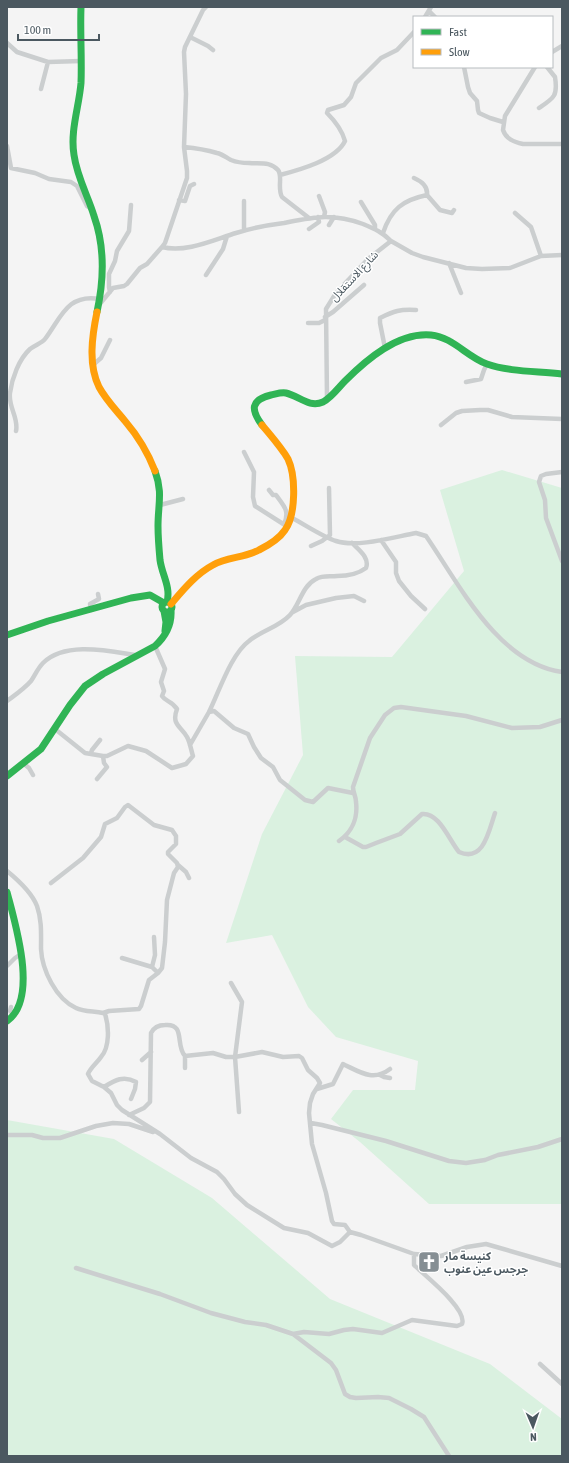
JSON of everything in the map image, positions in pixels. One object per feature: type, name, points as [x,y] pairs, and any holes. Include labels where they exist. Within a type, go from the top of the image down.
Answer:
[{"type":"street","points":[[81,7],[80,92],[73,136],[73,146],[77,167],[99,232],[102,250],[102,275],[99,303],[94,325],[95,375],[99,386],[107,399],[132,429],[151,462],[160,487],[158,525],[159,547],[160,561],[169,588],[167,606]]},
{"type":"street","points":[[99,303],[106,299],[114,288],[127,284],[140,268],[147,264],[165,243],[188,171],[184,147],[186,94],[183,57],[185,47],[203,8]]},
{"type":"street","points":[[280,175],[316,164],[341,148],[345,141],[344,137],[334,120],[327,113],[328,110],[344,105],[351,97],[356,83],[381,58],[397,50],[413,33]]},
{"type":"street","points":[[190,37],[213,50]]},
{"type":"street","points":[[7,43],[17,52],[48,62],[81,61]]},
{"type":"street","points":[[553,51],[562,46]]},
{"type":"street","points":[[41,89],[48,62]]},
{"type":"street","points":[[464,68],[468,88],[470,93],[477,101],[479,113],[503,122]]},
{"type":"street","points":[[534,68],[503,122],[504,134],[512,141],[517,143],[562,144]]},
{"type":"street","points":[[539,108],[553,98],[555,93],[555,77],[548,68]]},
{"type":"street","points":[[7,146],[11,168],[35,173],[49,179],[71,182],[77,186],[87,206],[92,209]]},
{"type":"street","points":[[184,147],[218,153],[233,161],[270,164],[278,171],[280,175],[279,187],[282,197],[309,218]]},
{"type":"street","points":[[414,178],[419,180],[426,187],[428,190],[427,195],[440,210],[452,213],[454,210]]},
{"type":"street","points":[[179,200],[185,200],[190,186],[194,184]]},
{"type":"street","points":[[383,233],[396,208],[413,198],[427,195]]},
{"type":"street","points":[[320,196],[325,212],[324,217]]},
{"type":"street","points":[[244,201],[244,230]]},
{"type":"street","points":[[361,202],[375,225],[375,229]]},
{"type":"street","points":[[110,292],[108,288],[109,274],[115,261],[116,251],[128,232],[131,205]]},
{"type":"street","points":[[515,213],[531,227],[541,256]]},
{"type":"street","points":[[309,229],[318,222],[318,217]]},
{"type":"street","points":[[162,247],[171,249],[192,247],[244,230],[309,218],[334,217],[350,220],[375,229],[383,233],[391,242],[412,253],[466,268],[482,270],[510,268],[541,256],[562,255]]},
{"type":"street","points":[[330,225],[334,217]]},
{"type":"street","points":[[206,275],[223,249],[227,236]]},
{"type":"street","name":"شارع الاستقلال","points":[[327,399],[326,309],[336,293],[368,258],[391,242]]},
{"type":"street","points":[[449,263],[461,293]]},
{"type":"street","points":[[308,323],[319,323],[364,285]]},
{"type":"street","points":[[16,431],[17,424],[9,403],[9,394],[12,382],[22,360],[31,348],[45,340],[52,327],[74,301],[89,298],[99,303]]},
{"type":"street","points":[[385,348],[380,318],[400,309],[416,310]]},
{"type":"street","points":[[286,525],[292,518],[293,474],[291,466],[284,454],[253,412],[254,405],[257,400],[287,393],[306,403],[314,404],[323,402],[352,375],[385,348],[404,339],[420,336],[440,337],[487,364],[562,374]]},
{"type":"street","points":[[94,364],[101,358],[110,340]]},
{"type":"street","points":[[466,382],[481,379],[487,364]]},
{"type":"street","points":[[441,425],[456,413],[462,411],[480,410],[488,410],[512,417],[562,419]]},
{"type":"street","points":[[244,452],[254,472],[253,497],[255,506],[286,525]]},
{"type":"street","points":[[562,472],[541,476],[539,482],[545,500],[546,518],[562,561]]},
{"type":"street","points":[[311,546],[330,535],[329,488]]},
{"type":"street","points":[[167,606],[201,573],[223,560],[243,557],[269,546],[284,532],[287,517],[286,509],[276,495],[273,495],[269,490]]},
{"type":"street","points":[[160,505],[183,499]]},
{"type":"street","points":[[292,518],[340,542],[352,543],[380,540],[416,533],[426,536],[474,609],[511,649],[535,664],[562,672]]},
{"type":"street","points":[[380,540],[396,562],[396,573],[399,581],[411,596],[425,609]]},
{"type":"street","points":[[292,613],[306,588],[314,579],[347,575],[362,571],[366,568],[368,564],[367,559],[352,543]]},
{"type":"street","points":[[91,610],[90,604],[99,600],[98,594]]},
{"type":"street","points":[[7,635],[48,621],[142,595],[150,595],[167,606],[172,616],[171,624],[165,636],[155,646],[103,674],[85,686],[70,705],[41,749],[7,776]]},
{"type":"street","points":[[190,746],[209,712],[239,650],[250,639],[287,618],[292,613],[306,605],[327,599],[354,596],[364,601]]},
{"type":"street","points":[[55,729],[85,753],[107,756],[128,746],[146,751],[172,768],[186,764],[193,756],[187,737],[181,731],[175,720],[177,709],[174,704],[164,699],[162,696],[164,691],[162,682],[165,669],[155,646]]},
{"type":"street","points":[[7,701],[26,685],[40,665],[55,654],[84,649],[95,649],[136,656]]},
{"type":"street","points":[[339,841],[345,837],[353,826],[356,815],[356,800],[353,793],[353,787],[370,738],[385,715],[394,708],[401,707],[466,716],[512,728],[540,728],[562,720]]},
{"type":"street","points":[[209,712],[214,711],[234,728],[248,734],[261,758],[274,767],[280,780],[305,800],[313,802],[328,788],[353,793]]},
{"type":"street","points":[[91,753],[100,740]]},
{"type":"street","points":[[97,779],[107,767],[102,756]]},
{"type":"street","points":[[23,763],[29,768],[33,775]]},
{"type":"street","points":[[51,883],[83,858],[101,837],[106,824],[117,818],[128,805],[154,825],[168,828],[174,832],[176,836],[176,844],[168,852],[168,854],[186,872],[189,878]]},
{"type":"street","points":[[345,837],[362,847],[366,847],[400,834],[422,814],[426,813],[433,815],[436,818],[459,852],[471,855],[482,848],[495,813]]},
{"type":"street","points":[[7,871],[29,893],[37,905],[42,934],[42,958],[49,978],[55,988],[68,1003],[76,1008],[103,1012],[139,1009],[149,980],[162,968],[164,961],[168,895],[178,865]]},
{"type":"street","points":[[7,892],[21,954],[22,991],[20,1007],[7,1021]]},
{"type":"street","points":[[152,967],[155,954],[154,937]]},
{"type":"street","points":[[7,966],[21,954]]},
{"type":"street","points":[[122,958],[152,967],[158,973]]},
{"type":"street","points":[[231,984],[242,1002],[235,1057],[239,1112]]},
{"type":"street","points":[[11,1007],[10,1011],[14,1015]]},
{"type":"street","points":[[103,1012],[106,1017],[106,1047],[102,1057],[90,1068],[88,1074],[92,1081],[104,1086],[111,1093],[119,1107],[160,1134],[191,1158],[218,1172],[242,1200],[284,1228],[308,1233],[332,1246],[340,1242],[350,1232]]},
{"type":"street","points":[[129,1115],[144,1108],[150,1102],[151,1033],[154,1028],[159,1025],[171,1024],[175,1027],[178,1031],[182,1052],[186,1056],[185,1068]]},
{"type":"street","points":[[142,1060],[151,1052]]},
{"type":"street","points":[[186,1056],[213,1053],[235,1057],[262,1052],[283,1057],[299,1056],[302,1058],[308,1070],[320,1083],[313,1094],[310,1103],[309,1113],[312,1144],[334,1224],[345,1225],[350,1232],[414,1254],[441,1256],[468,1247],[486,1244],[562,1266]]},
{"type":"street","points":[[316,1090],[333,1084],[343,1064],[366,1074],[376,1076],[390,1070]]},
{"type":"street","points":[[380,1075],[390,1078]]},
{"type":"street","points":[[104,1086],[118,1079],[128,1078],[136,1082],[131,1099]]},
{"type":"street","points":[[7,1135],[25,1134],[43,1138],[60,1138],[96,1126],[113,1123],[129,1124],[160,1134]]},
{"type":"street","points":[[311,1123],[322,1124],[386,1141],[449,1161],[466,1163],[538,1147],[562,1139]]},
{"type":"street","points":[[293,1334],[304,1332],[329,1334],[353,1329],[382,1333],[412,1320],[457,1326],[462,1324],[462,1318],[453,1302],[440,1288],[414,1265],[414,1254]]},
{"type":"street","points":[[76,1268],[160,1294],[211,1313],[293,1334],[332,1364],[336,1370],[344,1394],[356,1398],[378,1396],[389,1398],[411,1409],[424,1418],[449,1456]]},
{"type":"street","points":[[540,1364],[562,1384]]},
{"type":"green space","points":[[502,470],[562,488],[562,1204],[429,1204],[360,1142],[331,1119],[353,1090],[415,1090],[418,1061],[336,1037],[308,1007],[272,935],[226,943],[262,834],[303,755],[295,656],[392,657],[464,571],[440,490]]},
{"type":"green space","points":[[7,1120],[114,1139],[212,1198],[330,1299],[490,1364],[562,1419],[562,1456],[7,1456]]},
{"type":"traffic: fast","points":[[81,7],[81,83],[74,128],[73,146],[75,163],[98,228],[102,252],[102,276],[97,312]]},
{"type":"traffic: fast","points":[[262,425],[258,420],[254,406],[264,397],[284,393],[291,394],[313,404],[323,402],[373,356],[395,343],[419,335],[431,335],[446,339],[480,361],[496,367],[562,374]]},
{"type":"traffic: fast","points":[[155,471],[159,486],[160,498],[158,539],[160,560],[168,591],[167,602]]},
{"type":"traffic: fast","points":[[7,635],[48,621],[131,598],[150,595],[164,603]]},
{"type":"traffic: fast","points":[[167,602],[172,607],[167,612],[162,607],[167,602]]},
{"type":"traffic: fast","points":[[7,776],[41,749],[70,705],[85,686],[103,674],[155,646],[159,642],[168,630],[171,610]]},
{"type":"traffic: fast","points":[[164,611],[166,622],[165,631]]},
{"type":"traffic: fast","points":[[7,892],[19,941],[23,979],[22,996],[17,1010],[7,1021]]},
{"type":"traffic: slow","points":[[97,312],[92,360],[93,369],[99,387],[111,405],[138,438],[155,471]]},
{"type":"traffic: slow","points":[[171,604],[201,573],[218,562],[253,553],[274,542],[289,523],[294,495],[291,466],[282,450],[262,425]]},
{"type":"place","name":"كنيسة مار جرجس عين عنوب","points":[[429,1262]]}]
